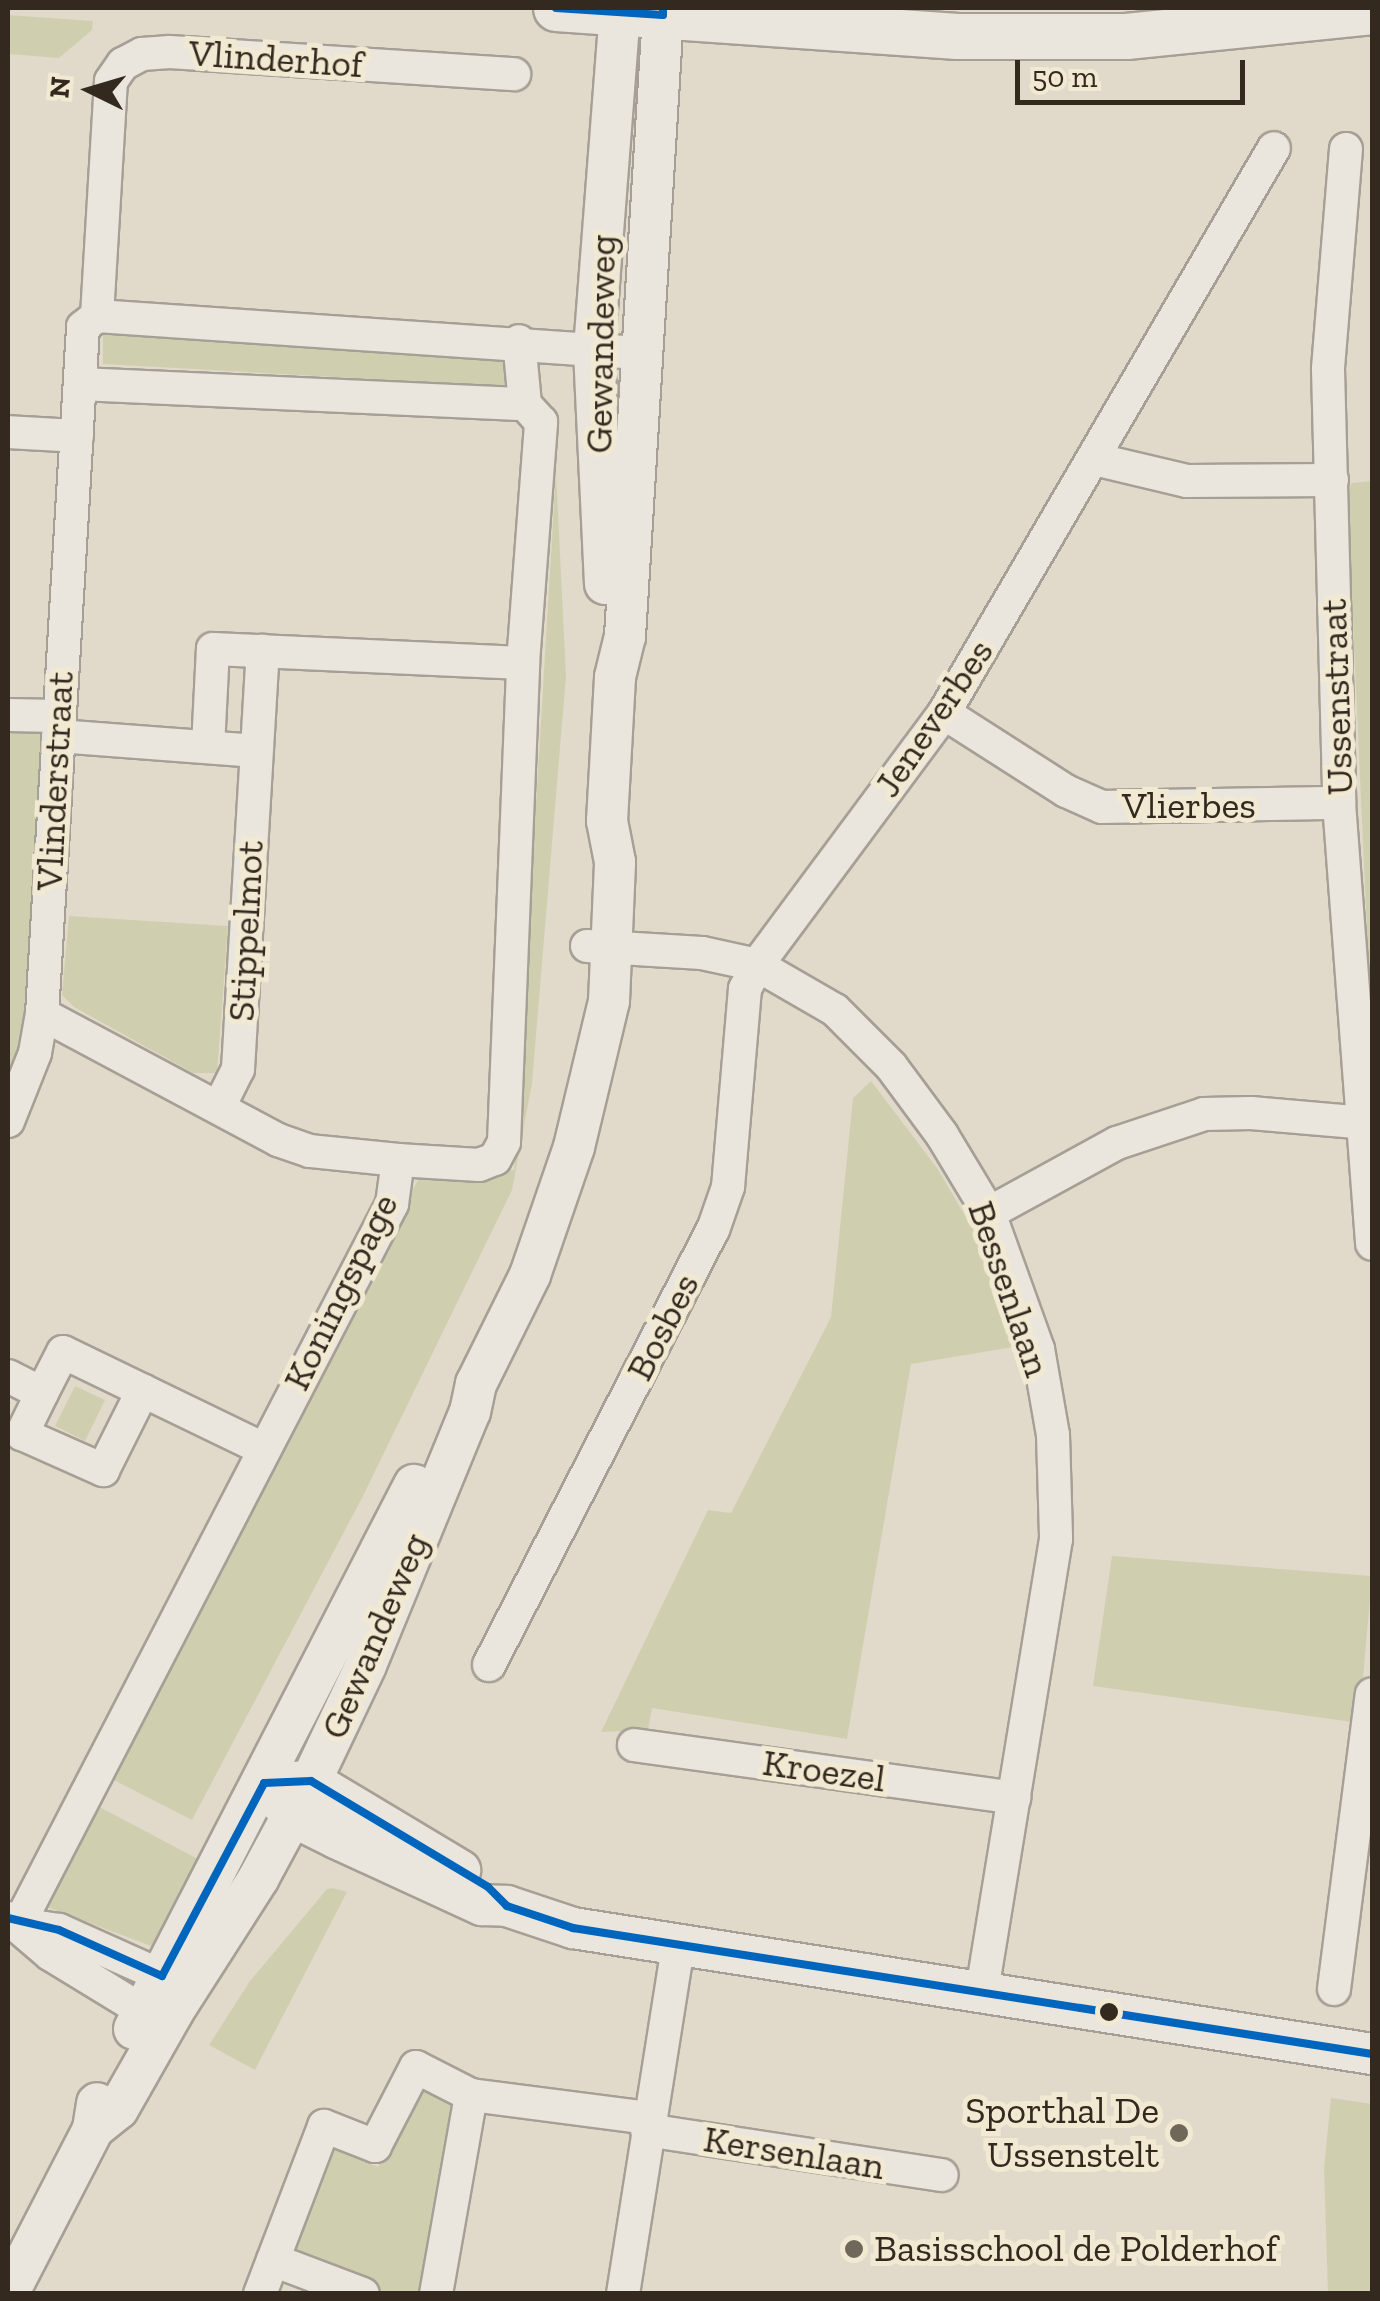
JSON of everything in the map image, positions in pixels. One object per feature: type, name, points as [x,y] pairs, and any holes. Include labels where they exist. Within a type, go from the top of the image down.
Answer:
[{"type":"main road","points":[[556,8],[641,10],[957,36],[1126,36],[1335,13]]},
{"type":"main road","points":[[1172,8],[1335,13]]},
{"type":"street","name":"Gewandeweg","points":[[615,677],[608,634],[594,348],[641,10]]},
{"type":"street","name":"Gewandeweg","points":[[159,1999],[258,1879],[302,1799],[373,1647],[470,1412],[476,1384],[555,1211],[606,1016],[600,946],[615,862],[607,821],[615,677],[625,636],[640,352],[641,10]]},
{"type":"street","name":"Vlinderhof","points":[[77,436],[83,327],[98,316],[111,81],[122,64],[142,54],[170,52],[514,74]]},
{"type":"street","name":"Jeneverbes","points":[[756,964],[944,713],[1274,148]]},
{"type":"street","name":"Ussenstraat","points":[[1346,149],[1328,369],[1340,803],[1372,1244]]},
{"type":"street","points":[[98,316],[640,352]]},
{"type":"street","name":"Koningspage","points":[[13,1921],[392,1204],[398,1160],[479,1166],[494,1159],[504,1142],[523,664],[541,422],[525,404],[519,342]]},
{"type":"street","points":[[80,384],[525,404]]},
{"type":"street","points":[[8,432],[77,436]]},
{"type":"street","name":"Vlinderstraat","points":[[12,1103],[42,1014],[77,436]]},
{"type":"street","points":[[1094,460],[1187,481],[1332,480]]},
{"type":"street","points":[[208,746],[213,649],[523,664]]},
{"type":"street","name":"Stippelmot","points":[[220,1107],[238,1069],[263,650]]},
{"type":"street","name":"Vlierbes","points":[[944,713],[1066,791],[1102,807],[1340,803]]},
{"type":"street","points":[[8,715],[58,726],[256,751]]},
{"type":"street","name":"Bessenlaan","points":[[600,946],[702,953],[756,964],[835,1010],[891,1066],[942,1135],[990,1212],[1038,1349],[1053,1452],[1056,1539],[982,1992]]},
{"type":"street","name":"Bosbes","points":[[489,1665],[713,1230],[731,1172],[745,989],[756,964]]},
{"type":"street","points":[[42,1014],[278,1140],[310,1150],[398,1160]]},
{"type":"street","points":[[990,1212],[1117,1143],[1204,1114],[1251,1113],[1365,1123]]},
{"type":"street","points":[[144,1390],[103,1470],[22,1434],[63,1352],[144,1390],[264,1449]]},
{"type":"street","points":[[8,1376],[42,1392]]},
{"type":"street","name":"Gewandeweg","points":[[8,2294],[93,2129],[118,2110],[159,1999],[264,1783],[453,1408],[476,1384]]},
{"type":"street","points":[[1334,1990],[1372,1694]]},
{"type":"street","name":"Kroezel","points":[[634,1745],[1014,1798]]},
{"type":"street","points":[[264,1783],[488,1887],[507,1906],[573,1928],[1372,2054]]},
{"type":"street","points":[[13,1921],[59,1930],[159,1999]]},
{"type":"street","points":[[623,2294],[678,1947]]},
{"type":"street","name":"Kersenlaan","points":[[273,2260],[324,2126],[375,2146],[416,2067],[471,2095],[942,2176]]},
{"type":"street","points":[[436,2294],[471,2095]]},
{"type":"street","points":[[260,2294],[273,2260],[363,2294]]},
{"type":"green space","points":[[8,15],[93,21],[92,30],[59,58],[8,54]]},
{"type":"green space","points":[[103,331],[502,349],[513,387],[103,364]]},
{"type":"green space","points":[[556,472],[566,676],[532,1083],[512,1190],[363,1496],[192,1820],[106,1776],[418,1180],[432,1168],[514,1170]]},
{"type":"green space","points":[[1372,481],[1372,1041],[1347,492],[1352,483]]},
{"type":"green space","points":[[8,722],[46,723],[34,989],[20,1047],[8,1071]]},
{"type":"green space","points":[[69,916],[228,926],[217,1073],[193,1073],[74,1007],[62,995]]},
{"type":"green space","points":[[871,1081],[937,1168],[973,1229],[1002,1285],[1014,1347],[911,1364],[847,1739],[652,1708],[648,1730],[601,1732],[708,1510],[731,1513],[831,1317],[853,1098]]},
{"type":"green space","points":[[75,1386],[105,1400],[85,1441],[55,1426]]},
{"type":"green space","points":[[1112,1556],[1372,1576],[1359,1723],[1093,1686]]},
{"type":"green space","points":[[92,1803],[198,1859],[154,1947],[44,1906]]},
{"type":"green space","points":[[327,1889],[347,1892],[255,2070],[209,2045],[250,1981]]},
{"type":"green space","points":[[421,2085],[452,2101],[423,2293],[374,2293],[283,2258],[325,2145],[378,2167]]},
{"type":"green space","points":[[1331,2098],[1372,2104],[1372,2293],[1328,2293],[1324,2168]]},
{"type":"transit line","points":[[556,8],[663,15],[663,8]]},
{"type":"transit line","points":[[8,1918],[59,1930],[162,1976],[264,1783],[311,1781],[488,1887],[507,1906],[573,1928],[1372,2054]]},
{"type":"place","name":"Sporthal De Ussenstelt","points":[[1179,2133]]},
{"type":"place","name":"Basisschool de Polderhof","points":[[854,2249]]}]
